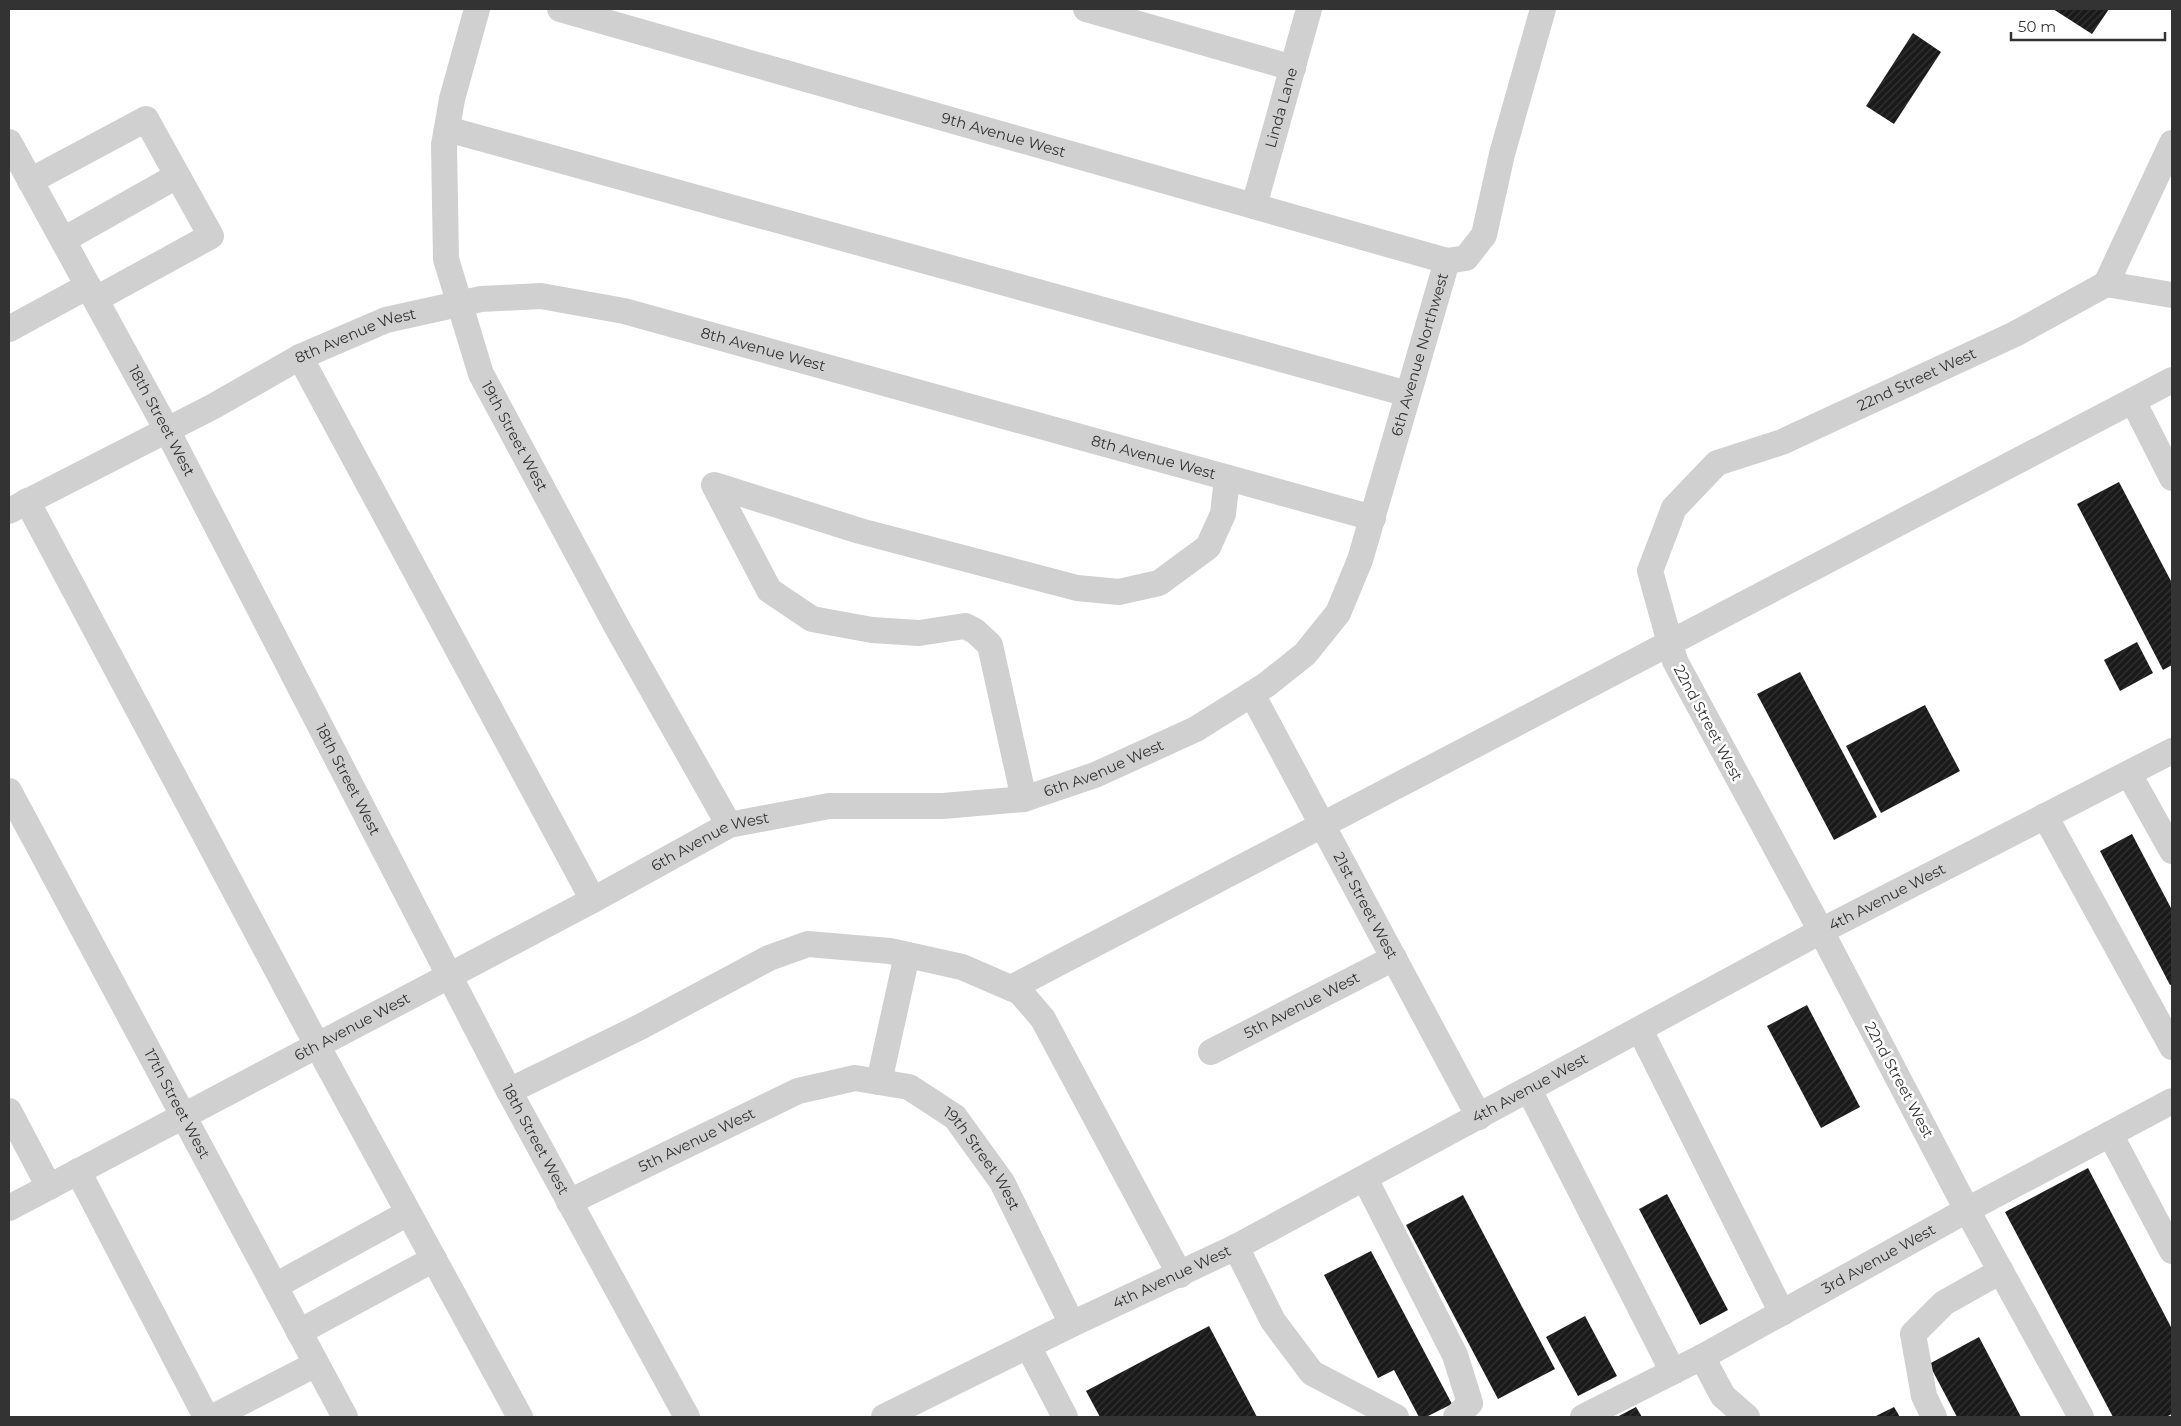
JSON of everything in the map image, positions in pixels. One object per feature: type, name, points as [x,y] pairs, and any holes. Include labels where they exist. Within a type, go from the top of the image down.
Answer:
[{"type":"street","name":"19th Street West","points":[[477,9],[452,99],[444,145],[446,259],[481,374],[618,629],[729,825]]},
{"type":"street","name":"9th Avenue West","points":[[560,9],[1447,261]]},
{"type":"street","points":[[1086,9],[1292,68]]},
{"type":"street","name":"Linda Lane","points":[[1254,206],[1309,9]]},
{"type":"street","name":"6th Avenue Northwest","points":[[1373,518],[1447,261],[1466,258],[1484,235],[1502,154],[1543,9]]},
{"type":"street","points":[[9,329],[92,293],[211,236],[146,119],[30,181]]},
{"type":"street","points":[[447,129],[1408,394]]},
{"type":"street","name":"18th Street West","points":[[9,142],[167,430],[509,1091],[687,1417]]},
{"type":"street","points":[[2172,143],[2106,284],[2172,295]]},
{"type":"street","points":[[63,240],[178,176]]},
{"type":"street","name":"22nd Street West","points":[[2081,1417],[1967,1210],[1821,932],[1675,661],[1650,571],[1674,508],[1717,463],[1782,442],[2015,334],[2106,284]]},
{"type":"street","name":"8th Avenue West","points":[[18,506],[214,406],[300,357],[386,320],[481,299],[541,296],[624,311],[1373,518]]},
{"type":"street","points":[[300,357],[593,900]]},
{"type":"street","points":[[1011,988],[2172,380]]},
{"type":"street","points":[[2133,401],[2172,478]]},
{"type":"street","points":[[1024,799],[990,645],[975,631],[965,626],[920,634],[872,630],[812,619],[769,590],[714,485],[860,531],[1077,588],[1119,592],[1159,583],[1208,547],[1223,514],[1227,478]]},
{"type":"street","points":[[18,506],[317,1045],[520,1417]]},
{"type":"street","name":"6th Avenue West","points":[[9,1208],[593,900],[729,825],[829,806],[943,806],[1024,799],[1095,775],[1196,730],[1252,694],[1306,654],[1338,612],[1360,560],[1373,518]]},
{"type":"street","name":"21st Street West","points":[[1252,694],[1479,1117]]},
{"type":"street","name":"4th Avenue West","points":[[884,1417],[1072,1324],[1180,1275],[1236,1247],[1821,932],[2172,751]]},
{"type":"street","points":[[2129,774],[2172,851]]},
{"type":"street","name":"17th Street West","points":[[9,791],[345,1417]]},
{"type":"street","points":[[2046,816],[2172,1047]]},
{"type":"street","points":[[509,1091],[640,1027],[769,958],[808,944],[890,951],[962,967],[1020,992],[1043,1019],[1180,1275]]},
{"type":"street","points":[[879,1082],[907,955]]},
{"type":"street","name":"5th Avenue West","points":[[1211,1052],[1394,958]]},
{"type":"street","points":[[1640,1030],[1782,1313]]},
{"type":"street","name":"19th Street West","points":[[827,1084],[855,1078],[909,1087],[955,1116],[1002,1182],[1072,1324]]},
{"type":"street","name":"5th Avenue West","points":[[570,1202],[798,1091],[827,1084]]},
{"type":"street","points":[[1529,1090],[1673,1372]]},
{"type":"street","name":"3rd Avenue West","points":[[1583,1417],[1702,1357],[1967,1210],[2172,1101]]},
{"type":"street","points":[[9,1111],[49,1187]]},
{"type":"street","points":[[2110,1134],[2172,1250]]},
{"type":"street","points":[[78,1171],[206,1417]]},
{"type":"street","points":[[1365,1179],[1455,1355],[1470,1403],[1456,1417]]},
{"type":"street","points":[[275,1286],[408,1213]]},
{"type":"street","points":[[1236,1247],[1274,1321],[1312,1373],[1396,1417]]},
{"type":"street","points":[[299,1332],[434,1259]]},
{"type":"street","points":[[1934,1417],[1924,1396],[1912,1334],[1944,1303],[2001,1271]]},
{"type":"street","points":[[1028,1346],[1065,1417]]},
{"type":"street","points":[[1702,1357],[1723,1396],[1747,1417]]},
{"type":"street","points":[[213,1417],[316,1364]]},
{"type":"building","points":[[2053,9],[2109,9],[2092,34]]},
{"type":"building","points":[[1913,33],[1941,52],[1894,124],[1866,106]]},
{"type":"building","points":[[2119,482],[2172,583],[2172,665],[2163,670],[2077,504]]},
{"type":"building","points":[[2137,642],[2153,673],[2120,691],[2104,660]]},
{"type":"building","points":[[1800,672],[1877,817],[1834,840],[1757,694]]},
{"type":"building","points":[[1925,705],[1960,771],[1881,813],[1846,746]]},
{"type":"building","points":[[2132,834],[2172,910],[2172,984],[2170,985],[2100,851]]},
{"type":"building","points":[[1807,1005],[1860,1107],[1821,1128],[1767,1026]]},
{"type":"building","points":[[2088,1168],[2172,1329],[2172,1414],[2166,1417],[2113,1417],[2005,1212]]},
{"type":"building","points":[[1667,1194],[1728,1310],[1700,1325],[1639,1209]]},
{"type":"building","points":[[1463,1195],[1555,1369],[1498,1399],[1406,1225]]},
{"type":"building","points":[[1371,1251],[1452,1404],[1426,1417],[1419,1417],[1394,1370],[1378,1378],[1324,1275]]},
{"type":"building","points":[[1585,1316],[1617,1376],[1578,1396],[1546,1337]]},
{"type":"building","points":[[1209,1326],[1257,1417],[1100,1417],[1086,1391]]},
{"type":"building","points":[[1979,1337],[2021,1417],[1957,1417],[1929,1364]]},
{"type":"building","points":[[1636,1407],[1642,1417],[1617,1417]]},
{"type":"building","points":[[1894,1407],[1900,1417],[1874,1417]]}]
